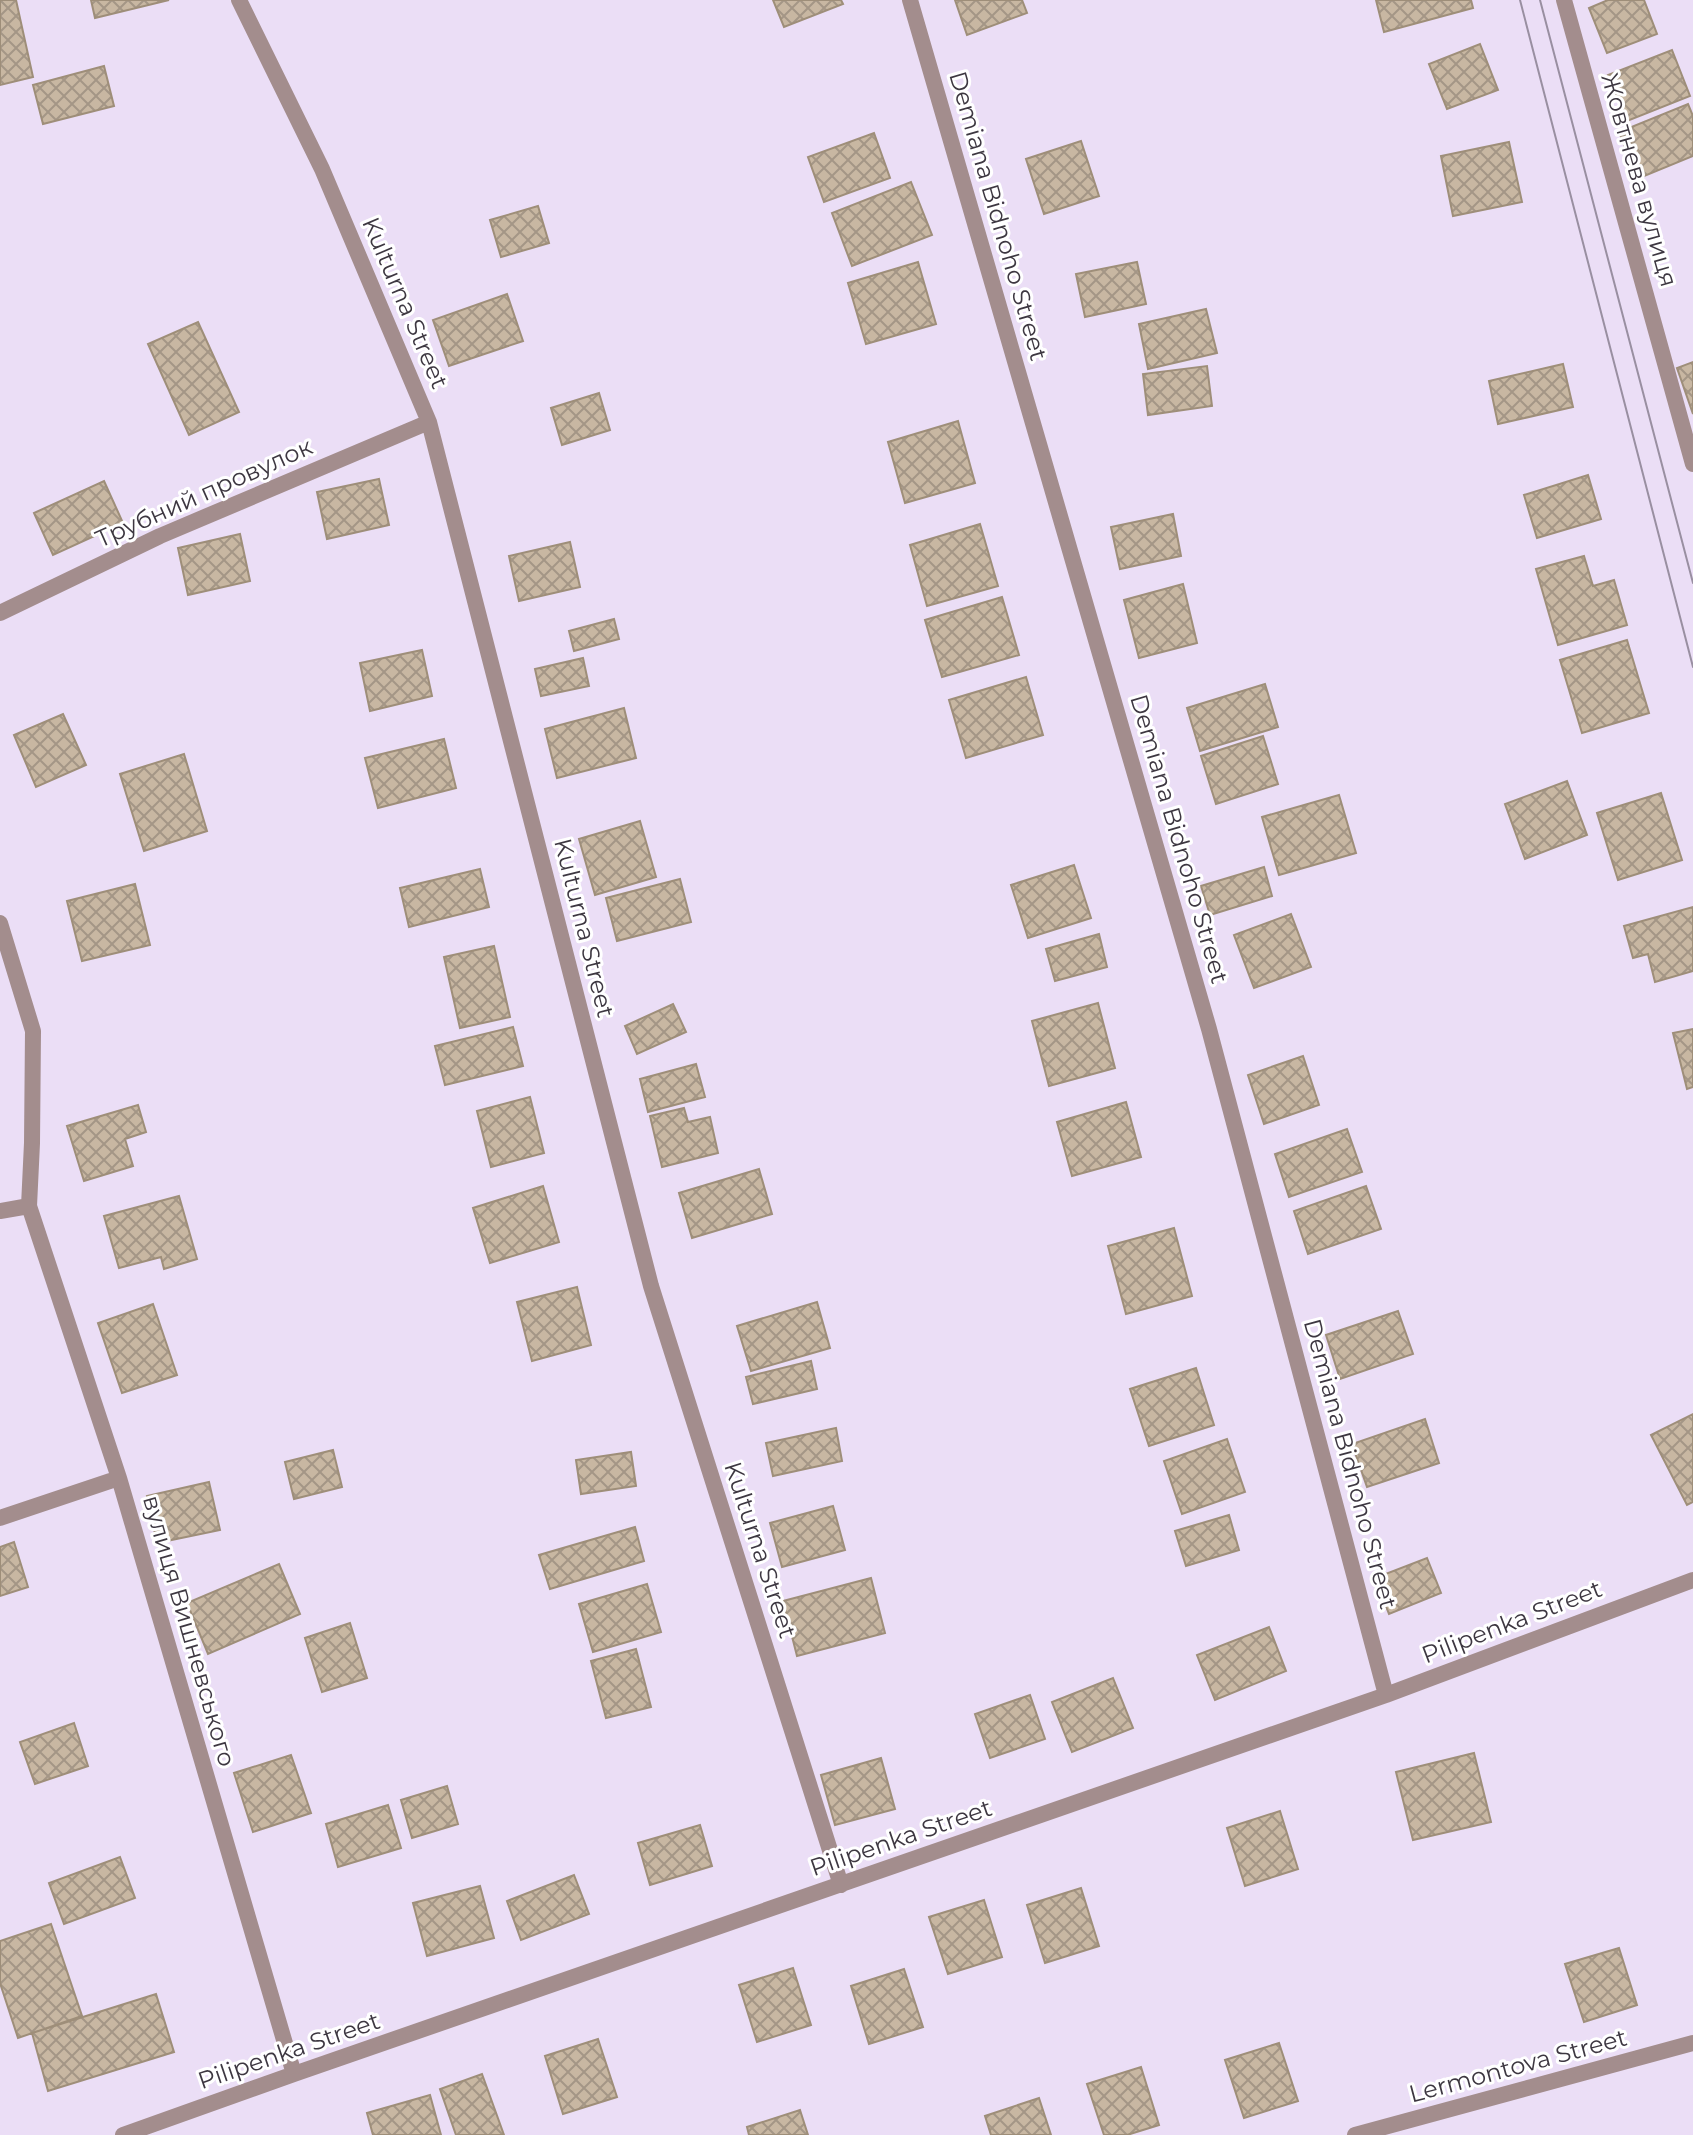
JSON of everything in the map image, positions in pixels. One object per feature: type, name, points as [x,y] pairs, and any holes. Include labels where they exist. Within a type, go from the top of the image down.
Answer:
[{"type":"street","name":"Kulturna Street","points":[[239,0],[322,169],[429,422],[651,1286],[841,1885]]},
{"type":"street","name":"Demiana Bidnoho Street","points":[[910,0],[1209,1029],[1386,1695]]},
{"type":"street","name":"Жовтнева вулиця","points":[[1564,0],[1693,464]]},
{"type":"street","name":"Трубний провулок","points":[[0,613],[160,536],[429,422]]},
{"type":"street","points":[[0,923],[33,1031],[29,1206],[0,1211]]},
{"type":"street","name":"вулиця Вишневського","points":[[29,1206],[119,1478],[294,2074]]},
{"type":"street","points":[[0,1518],[119,1478]]},
{"type":"street","name":"Pilipenka Street","points":[[123,2135],[1386,1695],[1693,1580]]},
{"type":"street","name":"Lermontova Street","points":[[1355,2135],[1693,2043]]},
{"type":"building","points":[[0,0],[16,0],[33,77],[0,85]]},
{"type":"building","points":[[91,0],[169,0],[95,18]]},
{"type":"building","points":[[773,0],[841,0],[843,4],[784,27]]},
{"type":"building","points":[[955,0],[1022,0],[1027,13],[967,35]]},
{"type":"building","points":[[1376,0],[1471,0],[1473,8],[1384,32]]},
{"type":"building","points":[[1608,0],[1644,0],[1657,34],[1607,53],[1589,8]]},
{"type":"building","points":[[1480,44],[1498,90],[1447,109],[1429,64]]},
{"type":"building","points":[[1672,50],[1690,96],[1627,121],[1608,75]]},
{"type":"building","points":[[104,66],[114,106],[43,124],[33,85]]},
{"type":"building","points":[[1688,104],[1693,116],[1693,156],[1637,179],[1619,132]]},
{"type":"building","points":[[874,133],[890,178],[824,202],[808,157]]},
{"type":"building","points":[[1081,141],[1099,196],[1044,214],[1026,159]]},
{"type":"building","points":[[1509,142],[1522,202],[1453,216],[1441,156]]},
{"type":"building","points":[[911,182],[932,235],[852,266],[832,213]]},
{"type":"building","points":[[538,206],[549,243],[501,257],[490,220]]},
{"type":"building","points":[[918,262],[936,324],[866,344],[848,283]]},
{"type":"building","points":[[1137,262],[1146,304],[1085,317],[1076,274]]},
{"type":"building","points":[[507,294],[523,341],[449,366],[433,320]]},
{"type":"building","points":[[1206,309],[1217,353],[1148,369],[1139,324]]},
{"type":"building","points":[[198,322],[239,412],[189,435],[148,344]]},
{"type":"building","points":[[1693,362],[1693,414],[1677,368]]},
{"type":"building","points":[[1563,364],[1573,407],[1498,424],[1489,381]]},
{"type":"building","points":[[1207,366],[1212,406],[1148,415],[1143,374]]},
{"type":"building","points":[[599,393],[610,430],[562,445],[551,408]]},
{"type":"building","points":[[958,421],[975,483],[905,503],[888,442]]},
{"type":"building","points":[[1588,475],[1601,519],[1537,538],[1524,495]]},
{"type":"building","points":[[379,479],[389,525],[327,539],[317,492]]},
{"type":"building","points":[[104,481],[123,523],[53,555],[34,513]]},
{"type":"building","points":[[1173,514],[1181,556],[1120,569],[1111,527]]},
{"type":"building","points":[[980,524],[998,586],[927,606],[910,545]]},
{"type":"building","points":[[240,534],[250,581],[188,595],[178,548]]},
{"type":"building","points":[[570,542],[580,587],[519,601],[509,556]]},
{"type":"building","points":[[1584,556],[1593,586],[1614,580],[1627,625],[1558,645],[1536,569]]},
{"type":"building","points":[[1183,584],[1197,643],[1139,658],[1124,600]]},
{"type":"building","points":[[1002,597],[1019,655],[942,677],[925,620]]},
{"type":"building","points":[[614,619],[619,639],[574,651],[569,631]]},
{"type":"building","points":[[1627,640],[1649,713],[1582,733],[1560,660]]},
{"type":"building","points":[[422,650],[432,696],[370,711],[360,663]]},
{"type":"building","points":[[583,658],[589,686],[541,696],[535,669]]},
{"type":"building","points":[[1026,677],[1043,735],[966,758],[949,700]]},
{"type":"building","points":[[1265,684],[1278,727],[1200,751],[1187,708]]},
{"type":"building","points":[[624,708],[636,758],[557,778],[545,729]]},
{"type":"building","points":[[63,714],[86,765],[36,787],[14,735]]},
{"type":"building","points":[[1263,736],[1278,784],[1216,804],[1201,756]]},
{"type":"building","points":[[444,739],[456,788],[378,808],[365,758]]},
{"type":"building","points":[[184,754],[207,831],[144,851],[120,774]]},
{"type":"building","points":[[1567,781],[1587,835],[1525,859],[1505,804]]},
{"type":"building","points":[[1661,793],[1682,860],[1618,880],[1597,813]]},
{"type":"building","points":[[1339,795],[1356,853],[1279,875],[1262,817]]},
{"type":"building","points":[[640,821],[656,877],[595,895],[579,839]]},
{"type":"building","points":[[1074,865],[1091,918],[1028,938],[1011,885]]},
{"type":"building","points":[[1264,867],[1272,896],[1210,915],[1201,886]]},
{"type":"building","points":[[480,869],[489,907],[409,927],[400,888]]},
{"type":"building","points":[[680,879],[691,922],[617,941],[606,898]]},
{"type":"building","points":[[135,884],[150,945],[82,961],[67,901]]},
{"type":"building","points":[[1693,907],[1693,971],[1655,982],[1648,954],[1633,958],[1624,926]]},
{"type":"building","points":[[1291,914],[1311,967],[1254,988],[1234,935]]},
{"type":"building","points":[[1099,934],[1107,967],[1055,981],[1046,949]]},
{"type":"building","points":[[494,946],[510,1017],[460,1028],[444,957]]},
{"type":"building","points":[[1098,1003],[1115,1068],[1049,1086],[1032,1021]]},
{"type":"building","points":[[673,1004],[686,1032],[637,1054],[625,1026]]},
{"type":"building","points":[[513,1027],[523,1066],[445,1085],[435,1046]]},
{"type":"building","points":[[1693,1029],[1693,1087],[1687,1089],[1673,1033]]},
{"type":"building","points":[[1303,1056],[1319,1105],[1264,1124],[1248,1075]]},
{"type":"building","points":[[696,1064],[705,1097],[648,1112],[640,1079]]},
{"type":"building","points":[[530,1097],[544,1153],[491,1167],[477,1111]]},
{"type":"building","points":[[1126,1102],[1141,1157],[1072,1176],[1057,1122]]},
{"type":"building","points":[[138,1105],[146,1132],[125,1139],[133,1166],[84,1181],[67,1126]]},
{"type":"building","points":[[684,1108],[688,1122],[710,1117],[718,1153],[662,1167],[650,1116]]},
{"type":"building","points":[[1347,1129],[1362,1172],[1289,1197],[1275,1154]]},
{"type":"building","points":[[759,1169],[772,1214],[692,1238],[679,1193]]},
{"type":"building","points":[[543,1186],[559,1242],[490,1263],[473,1208]]},
{"type":"building","points":[[1366,1186],[1381,1229],[1308,1254],[1294,1211]]},
{"type":"building","points":[[179,1196],[197,1259],[164,1269],[161,1257],[119,1268],[104,1216]]},
{"type":"building","points":[[1174,1228],[1192,1296],[1126,1314],[1108,1246]]},
{"type":"building","points":[[577,1287],[591,1345],[532,1361],[517,1302]]},
{"type":"building","points":[[817,1302],[830,1348],[751,1371],[737,1326]]},
{"type":"building","points":[[153,1304],[177,1375],[122,1393],[98,1323]]},
{"type":"building","points":[[1398,1311],[1413,1354],[1340,1379],[1326,1335]]},
{"type":"building","points":[[811,1361],[817,1389],[753,1404],[746,1377]]},
{"type":"building","points":[[1196,1368],[1214,1425],[1149,1446],[1130,1389]]},
{"type":"building","points":[[1693,1414],[1693,1502],[1687,1505],[1651,1435]]},
{"type":"building","points":[[1425,1419],[1439,1463],[1367,1487],[1352,1444]]},
{"type":"building","points":[[836,1428],[842,1461],[773,1476],[766,1443]]},
{"type":"building","points":[[1227,1439],[1245,1492],[1182,1514],[1164,1461]]},
{"type":"building","points":[[333,1450],[342,1487],[294,1499],[285,1462]]},
{"type":"building","points":[[631,1452],[636,1486],[581,1494],[576,1460]]},
{"type":"building","points":[[209,1482],[220,1530],[157,1543],[147,1496]]},
{"type":"building","points":[[833,1506],[845,1550],[782,1567],[770,1523]]},
{"type":"building","points":[[1229,1515],[1239,1550],[1186,1566],[1175,1531]]},
{"type":"building","points":[[635,1527],[644,1561],[550,1589],[539,1555]]},
{"type":"building","points":[[14,1542],[28,1587],[0,1596],[0,1547]]},
{"type":"building","points":[[1427,1558],[1441,1593],[1389,1614],[1375,1578]]},
{"type":"building","points":[[279,1564],[300,1614],[208,1654],[187,1603]]},
{"type":"building","points":[[871,1578],[885,1633],[797,1656],[783,1601]]},
{"type":"building","points":[[647,1584],[661,1632],[593,1652],[579,1604]]},
{"type":"building","points":[[350,1623],[367,1678],[322,1692],[305,1638]]},
{"type":"building","points":[[1269,1627],[1286,1671],[1215,1700],[1197,1655]]},
{"type":"building","points":[[636,1649],[651,1707],[606,1718],[591,1661]]},
{"type":"building","points":[[1113,1678],[1133,1728],[1072,1752],[1052,1702]]},
{"type":"building","points":[[1030,1695],[1045,1739],[990,1758],[975,1714]]},
{"type":"building","points":[[74,1723],[88,1766],[35,1784],[20,1742]]},
{"type":"building","points":[[1474,1753],[1491,1822],[1413,1840],[1396,1772]]},
{"type":"building","points":[[291,1755],[311,1813],[253,1832],[234,1773]]},
{"type":"building","points":[[881,1758],[895,1809],[835,1825],[821,1775]]},
{"type":"building","points":[[447,1786],[458,1824],[412,1838],[401,1800]]},
{"type":"building","points":[[388,1805],[401,1848],[338,1867],[326,1824]]},
{"type":"building","points":[[1280,1811],[1298,1869],[1245,1886],[1227,1828]]},
{"type":"building","points":[[700,1825],[712,1866],[650,1885],[638,1843]]},
{"type":"building","points":[[120,1857],[135,1898],[64,1924],[49,1883]]},
{"type":"building","points":[[574,1875],[589,1914],[521,1940],[507,1901]]},
{"type":"building","points":[[480,1886],[494,1938],[427,1956],[413,1903]]},
{"type":"building","points":[[1081,1888],[1099,1946],[1045,1963],[1027,1905]]},
{"type":"building","points":[[984,1900],[1002,1957],[948,1974],[929,1917]]},
{"type":"building","points":[[51,1924],[82,2016],[18,2038],[0,1983],[0,1941]]},
{"type":"building","points":[[1619,1948],[1637,2005],[1584,2022],[1565,1964]]},
{"type":"building","points":[[793,1968],[811,2025],[757,2042],[739,1985]]},
{"type":"building","points":[[904,1969],[923,2027],[869,2044],[851,1986]]},
{"type":"building","points":[[156,1994],[174,2052],[48,2091],[32,2033]]},
{"type":"building","points":[[598,2039],[617,2097],[563,2114],[545,2056]]},
{"type":"building","points":[[1279,2043],[1298,2101],[1244,2118],[1225,2060]]},
{"type":"building","points":[[1141,2067],[1159,2125],[1127,2135],[1104,2135],[1087,2084]]},
{"type":"building","points":[[482,2074],[504,2135],[456,2135],[440,2089]]},
{"type":"building","points":[[430,2095],[441,2135],[373,2135],[367,2113]]},
{"type":"building","points":[[1039,2098],[1051,2135],[991,2135],[985,2116]]},
{"type":"building","points":[[800,2110],[808,2135],[749,2135],[747,2127]]},
{"type":"tram line","points":[[1520,0],[1693,667]]},
{"type":"tram line","points":[[1540,0],[1693,583]]}]
